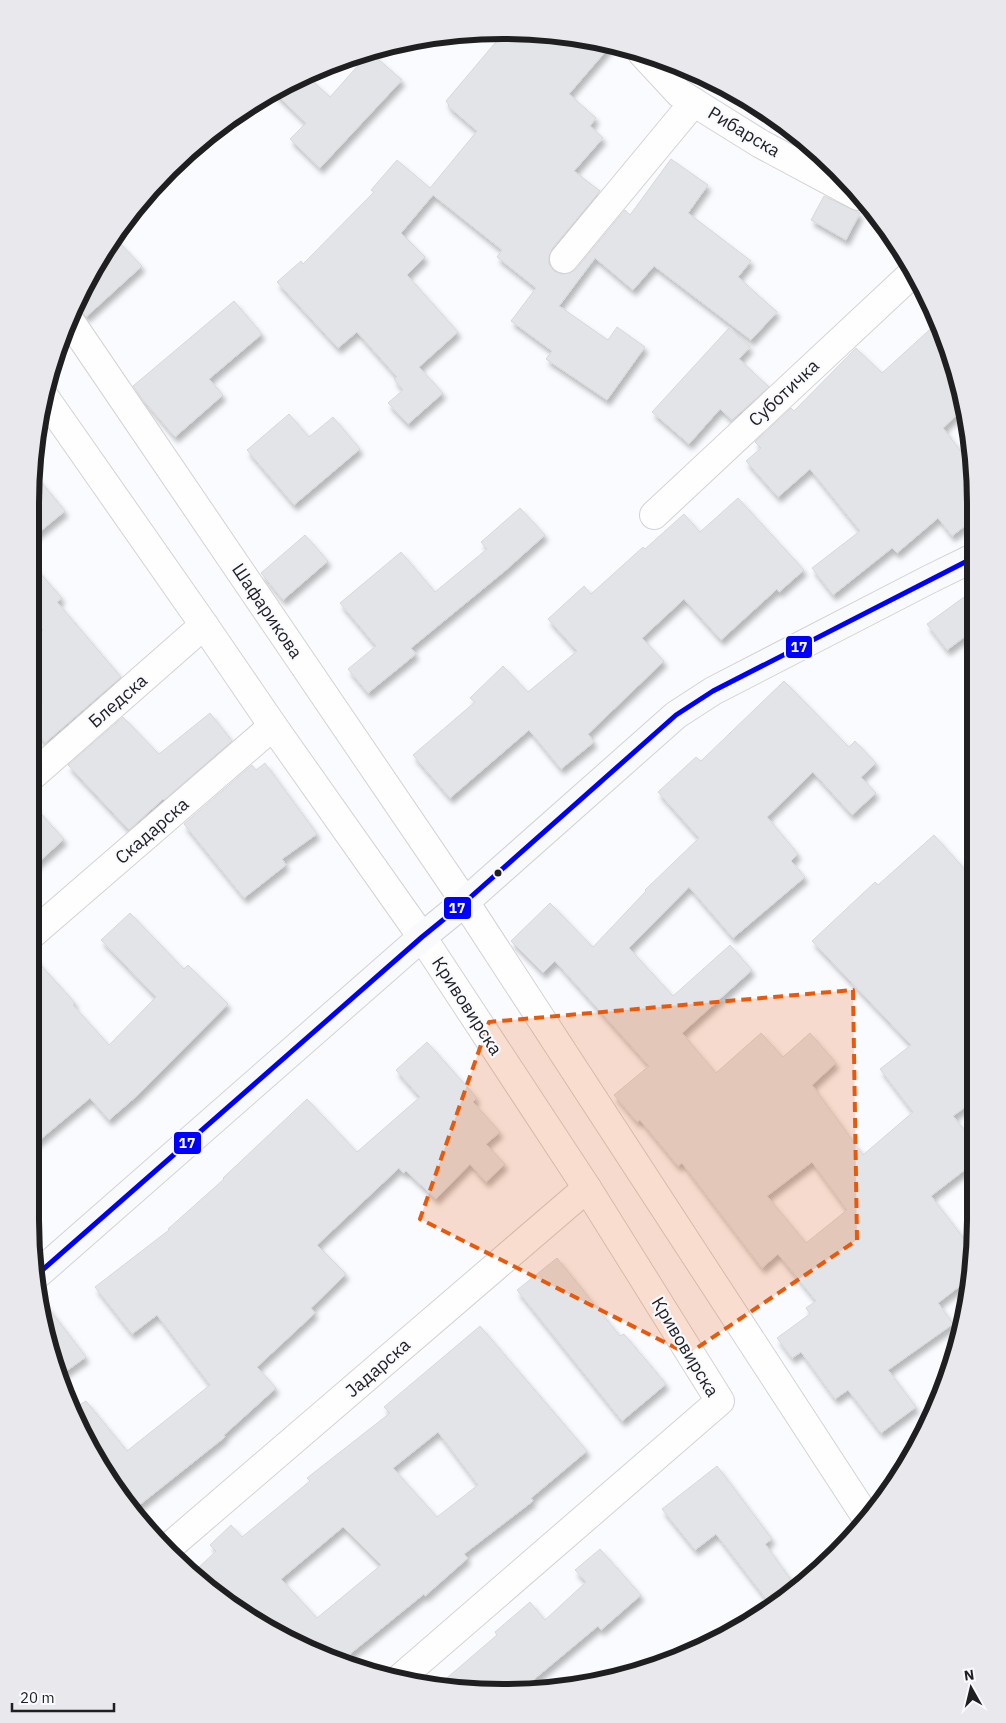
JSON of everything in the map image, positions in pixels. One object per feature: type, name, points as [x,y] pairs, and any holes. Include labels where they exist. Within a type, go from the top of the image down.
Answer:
[{"type":"street","name":"Рибарска","points":[[651,63],[678,93],[762,144],[844,188]]},
{"type":"street","points":[[564,259],[694,102]]},
{"type":"street","name":"Суботичка","points":[[654,515],[908,277]]},
{"type":"street","name":"Шафарикова","points":[[74,326],[465,902],[863,1513]]},
{"type":"street","name":"Кривовирска","points":[[50,404],[422,937],[587,1188],[720,1401],[405,1673]]},
{"type":"street","points":[[42,1270],[422,937],[465,902],[676,715],[713,691],[967,563]]},
{"type":"street","name":"Бледска","points":[[39,770],[204,625]]},
{"type":"street","name":"Скадарска","points":[[39,928],[273,726]]},
{"type":"street","name":"Јадарска","points":[[172,1545],[587,1188]]},
{"type":"highlighted area","points":[[853,990],[857,1240],[688,1354],[420,1219],[489,1022]]},
{"type":"building","points":[[498,39],[564,43],[606,51],[569,94],[596,118],[590,126],[603,138],[574,171],[600,191],[552,249],[549,264],[554,271],[562,274],[570,273],[576,269],[625,210],[630,215],[671,159],[708,185],[688,213],[751,261],[738,277],[777,312],[751,340],[654,266],[633,290],[595,258],[559,306],[608,340],[617,327],[645,347],[607,400],[546,359],[552,351],[511,321],[536,288],[497,257],[502,250],[433,195],[401,233],[425,257],[407,275],[458,332],[419,367],[443,393],[408,424],[388,403],[403,390],[394,379],[397,377],[357,332],[338,348],[277,282],[301,261],[303,264],[374,192],[371,190],[397,160],[430,188],[477,131],[448,106],[446,101]]},
{"type":"building","points":[[376,57],[402,80],[320,168],[290,139],[306,123],[279,97],[312,80],[330,97],[362,61]]},
{"type":"building","points":[[824,196],[860,213],[846,240],[811,220]]},
{"type":"building","points":[[119,242],[142,266],[86,317],[81,311],[101,271]]},
{"type":"building","points":[[234,301],[262,334],[209,379],[223,395],[175,437],[133,386]]},
{"type":"building","points":[[933,327],[943,354],[958,412],[943,428],[964,456],[967,524],[952,536],[938,518],[897,553],[892,548],[833,595],[812,568],[860,531],[810,469],[778,497],[746,461],[761,448],[755,442],[791,408],[794,411],[856,348],[882,373]]},
{"type":"building","points":[[729,328],[750,347],[739,359],[769,387],[732,420],[720,409],[689,444],[652,412]]},
{"type":"building","points":[[289,414],[309,437],[333,417],[360,449],[294,505],[247,450]]},
{"type":"building","points":[[40,481],[65,511],[39,532]]},
{"type":"building","points":[[738,498],[804,570],[779,592],[777,589],[721,640],[684,599],[642,638],[664,661],[588,734],[594,742],[561,769],[529,730],[450,798],[413,755],[475,702],[470,698],[503,666],[528,692],[577,651],[548,619],[584,586],[591,594],[643,547],[645,549],[684,514],[700,532]]},
{"type":"building","points":[[520,508],[545,535],[506,570],[411,648],[416,654],[368,693],[348,669],[376,646],[340,603],[401,552],[435,592],[487,549],[481,542]]},
{"type":"building","points":[[305,535],[328,561],[283,600],[261,573]]},
{"type":"building","points":[[39,572],[62,598],[57,602],[121,677],[45,743],[39,736],[39,634],[43,630],[39,625]]},
{"type":"building","points":[[967,595],[967,635],[947,650],[927,624]]},
{"type":"building","points":[[784,681],[849,747],[855,741],[876,763],[861,777],[876,793],[852,815],[813,772],[767,817],[798,854],[791,861],[805,877],[733,938],[689,887],[629,948],[673,996],[730,945],[752,970],[682,1033],[716,1073],[761,1033],[783,1057],[810,1033],[836,1063],[812,1085],[863,1155],[913,1112],[880,1069],[911,1045],[812,941],[875,882],[878,885],[934,835],[967,872],[967,1106],[953,1116],[967,1134],[967,1168],[931,1196],[966,1242],[963,1281],[962,1284],[938,1303],[953,1324],[888,1370],[916,1407],[881,1433],[848,1390],[835,1399],[801,1352],[792,1358],[777,1338],[810,1314],[806,1308],[816,1301],[778,1254],[762,1268],[682,1163],[678,1166],[640,1120],[637,1122],[614,1095],[649,1066],[555,961],[543,973],[511,941],[550,903],[593,947],[645,890],[699,838],[658,792],[696,757],[701,761]],"holes":[[[812,1162],[847,1210],[806,1243],[767,1196]]]},
{"type":"building","points":[[210,713],[232,741],[129,830],[68,765],[123,717],[159,754]]},
{"type":"building","points":[[265,763],[317,834],[282,859],[286,865],[244,898],[184,824],[252,765],[256,770]]},
{"type":"building","points":[[39,812],[64,839],[39,862]]},
{"type":"building","points":[[130,913],[184,969],[188,965],[228,1004],[139,1094],[109,1120],[90,1098],[39,1140],[39,963],[109,1045],[156,997],[101,940]]},
{"type":"building","points":[[427,1042],[477,1098],[473,1102],[500,1132],[486,1144],[505,1164],[486,1182],[470,1164],[436,1199],[406,1171],[403,1173],[399,1168],[317,1245],[346,1274],[311,1308],[315,1313],[257,1367],[276,1388],[224,1435],[225,1437],[138,1506],[101,1452],[78,1406],[86,1401],[127,1451],[210,1385],[157,1315],[132,1334],[95,1287],[169,1230],[307,1099],[357,1152],[420,1097],[396,1070]]},
{"type":"building","points":[[557,1258],[620,1336],[624,1334],[666,1384],[622,1421],[517,1290]]},
{"type":"building","points":[[47,1307],[86,1357],[64,1372]]},
{"type":"building","points":[[480,1326],[587,1451],[531,1498],[533,1501],[464,1554],[468,1558],[425,1596],[424,1594],[350,1654],[356,1661],[325,1649],[271,1622],[245,1606],[197,1569],[216,1551],[210,1545],[231,1525],[242,1537],[310,1481],[307,1478],[390,1413],[384,1407]],"holes":[[[438,1432],[478,1485],[437,1517],[393,1468]],[[343,1527],[381,1565],[317,1618],[281,1579]]]},
{"type":"building","points":[[717,1466],[772,1539],[765,1544],[791,1580],[766,1599],[716,1534],[695,1550],[662,1509]]},
{"type":"building","points":[[600,1549],[641,1595],[601,1630],[598,1626],[529,1683],[473,1683],[444,1680],[497,1635],[495,1632],[530,1602],[545,1620],[586,1582],[575,1570]]},
{"type":"transit line","name":"17","points":[[42,1270],[422,937],[465,902],[676,715],[713,691],[967,561]]}]
